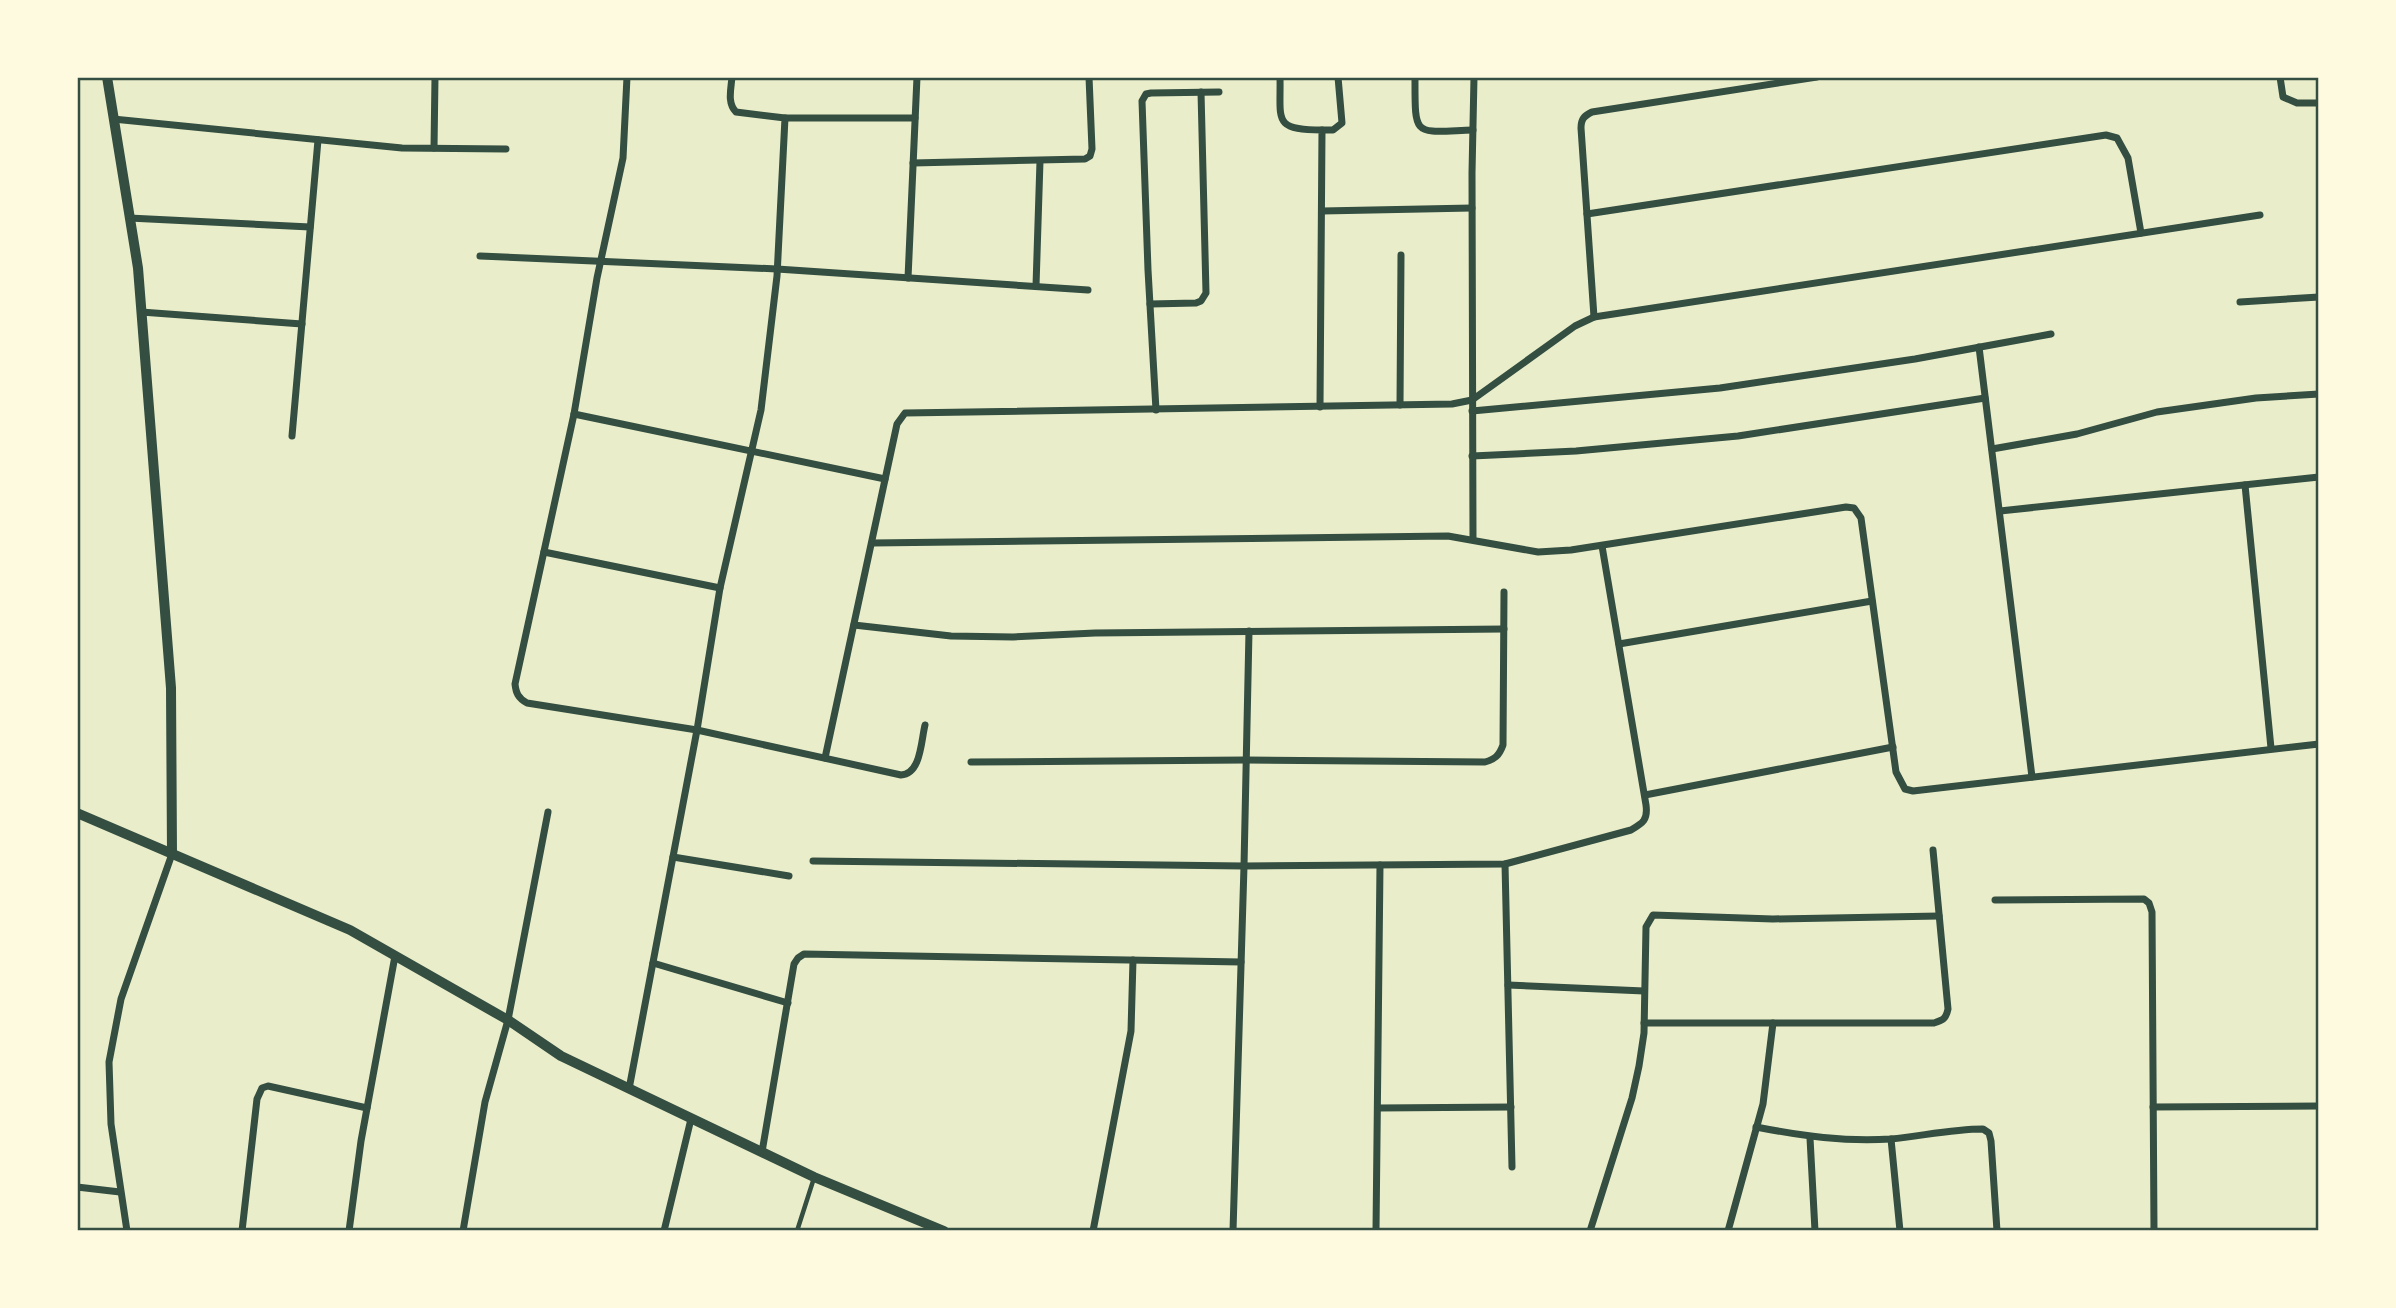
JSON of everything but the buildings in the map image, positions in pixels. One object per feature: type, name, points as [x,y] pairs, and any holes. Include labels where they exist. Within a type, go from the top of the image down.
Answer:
[{"type":"street","points":[[107,77],[138,268],[171,688],[172,854],[121,999],[109,1062],[111,1124],[127,1231]]},
{"type":"street","points":[[434,148],[435,77]]},
{"type":"street","points":[[627,77],[622,158],[600,261],[574,414],[515,684],[520,699],[527,703],[697,730],[908,774],[915,768],[925,724]]},
{"type":"street","points":[[732,77],[730,99],[736,112],[785,118],[915,118]]},
{"type":"street","points":[[908,278],[917,77]]},
{"type":"street","points":[[913,163],[1075,161],[1090,156],[1089,77]]},
{"type":"street","points":[[1280,77],[1281,118],[1285,125],[1295,130],[1333,130],[1342,123],[1338,77]]},
{"type":"street","points":[[1415,77],[1415,115],[1421,129],[1473,130]]},
{"type":"street","points":[[1473,539],[1474,77]]},
{"type":"street","points":[[1594,317],[1581,121],[1585,116],[1592,112],[1817,77]]},
{"type":"street","points":[[2280,77],[2283,97],[2288,101],[2319,103]]},
{"type":"street","points":[[1150,304],[1196,303],[1201,301],[1206,293],[1201,92]]},
{"type":"street","points":[[1156,410],[1142,101],[1146,94],[1151,93],[1219,92]]},
{"type":"street","points":[[629,1090],[697,730],[720,588],[761,410],[777,269],[785,118]]},
{"type":"street","points":[[113,119],[402,148],[506,149]]},
{"type":"street","points":[[1320,407],[1322,130]]},
{"type":"street","points":[[1587,214],[2106,135],[2117,138],[2128,158],[2141,233]]},
{"type":"street","points":[[292,436],[318,140]]},
{"type":"street","points":[[1036,286],[1040,161]]},
{"type":"street","points":[[1322,211],[1472,208]]},
{"type":"street","points":[[825,758],[897,424],[905,413],[1452,404],[1472,400],[1575,326],[1594,317],[2260,215]]},
{"type":"street","points":[[129,218],[310,227]]},
{"type":"street","points":[[1400,405],[1401,255]]},
{"type":"street","points":[[480,256],[777,269],[1088,290]]},
{"type":"street","points":[[2240,302],[2319,298]]},
{"type":"street","points":[[141,312],[302,324]]},
{"type":"street","points":[[1472,411],[1720,388],[2051,334]]},
{"type":"street","points":[[1979,347],[2032,777]]},
{"type":"street","points":[[1992,449],[2077,435],[2157,412],[2256,398],[2319,394]]},
{"type":"street","points":[[1472,456],[1576,451],[1738,436],[1986,398]]},
{"type":"street","points":[[574,414],[885,479]]},
{"type":"street","points":[[2000,510],[2319,477]]},
{"type":"street","points":[[2245,485],[2271,748]]},
{"type":"street","points":[[872,543],[1448,536],[1538,552],[1602,546],[1846,507],[1854,508],[1861,518],[1896,772],[1905,789],[1913,791],[2319,744]]},
{"type":"street","points":[[813,861],[1244,866],[1505,864],[1631,830],[1643,824],[1647,816],[1645,795],[1602,546]]},
{"type":"street","points":[[544,552],[720,588]]},
{"type":"street","points":[[971,762],[1485,762],[1499,755],[1503,746],[1504,592]]},
{"type":"street","points":[[1619,643],[1872,601]]},
{"type":"street","points":[[854,625],[951,636],[1000,637],[1504,629]]},
{"type":"street","points":[[1233,1231],[1249,631]]},
{"type":"street","points":[[1645,795],[1893,747]]},
{"type":"street","points":[[463,1231],[485,1102],[508,1020],[548,812]]},
{"type":"street","points":[[77,813],[350,930],[508,1020],[561,1056],[814,1177],[928,1228],[944,1231]]},
{"type":"street","points":[[1644,1023],[1934,1023],[1942,1020],[1948,1009],[1933,850]]},
{"type":"street","points":[[673,857],[789,876]]},
{"type":"street","points":[[1376,1231],[1380,864]]},
{"type":"street","points":[[1505,864],[1512,1167]]},
{"type":"street","points":[[1995,900],[2144,899],[2150,903],[2154,1231]]},
{"type":"street","points":[[1590,1231],[1632,1098],[1641,1055],[1646,927],[1653,915],[1773,919],[1939,916]]},
{"type":"street","points":[[762,1152],[794,964],[804,954],[1241,962]]},
{"type":"street","points":[[349,1231],[367,1108],[395,956]]},
{"type":"street","points":[[1093,1231],[1131,1031],[1133,960]]},
{"type":"street","points":[[653,963],[788,1003]]},
{"type":"street","points":[[1508,985],[1644,991]]},
{"type":"street","points":[[1728,1231],[1756,1127],[1768,1069],[1773,1023]]},
{"type":"street","points":[[242,1231],[257,1099],[262,1088],[268,1086],[367,1108]]},
{"type":"street","points":[[2153,1107],[2319,1106]]},
{"type":"street","points":[[1378,1108],[1511,1107]]},
{"type":"street","points":[[664,1231],[691,1119]]},
{"type":"street","points":[[1756,1127],[1810,1138],[1846,1141],[1983,1129],[1989,1133],[1997,1231]]},
{"type":"street","points":[[1810,1138],[1815,1231]]},
{"type":"street","points":[[1891,1139],[1900,1231]]},
{"type":"street","points":[[77,1187],[120,1192]]},
{"type":"lane","points":[[797,1231],[814,1177]]}]
